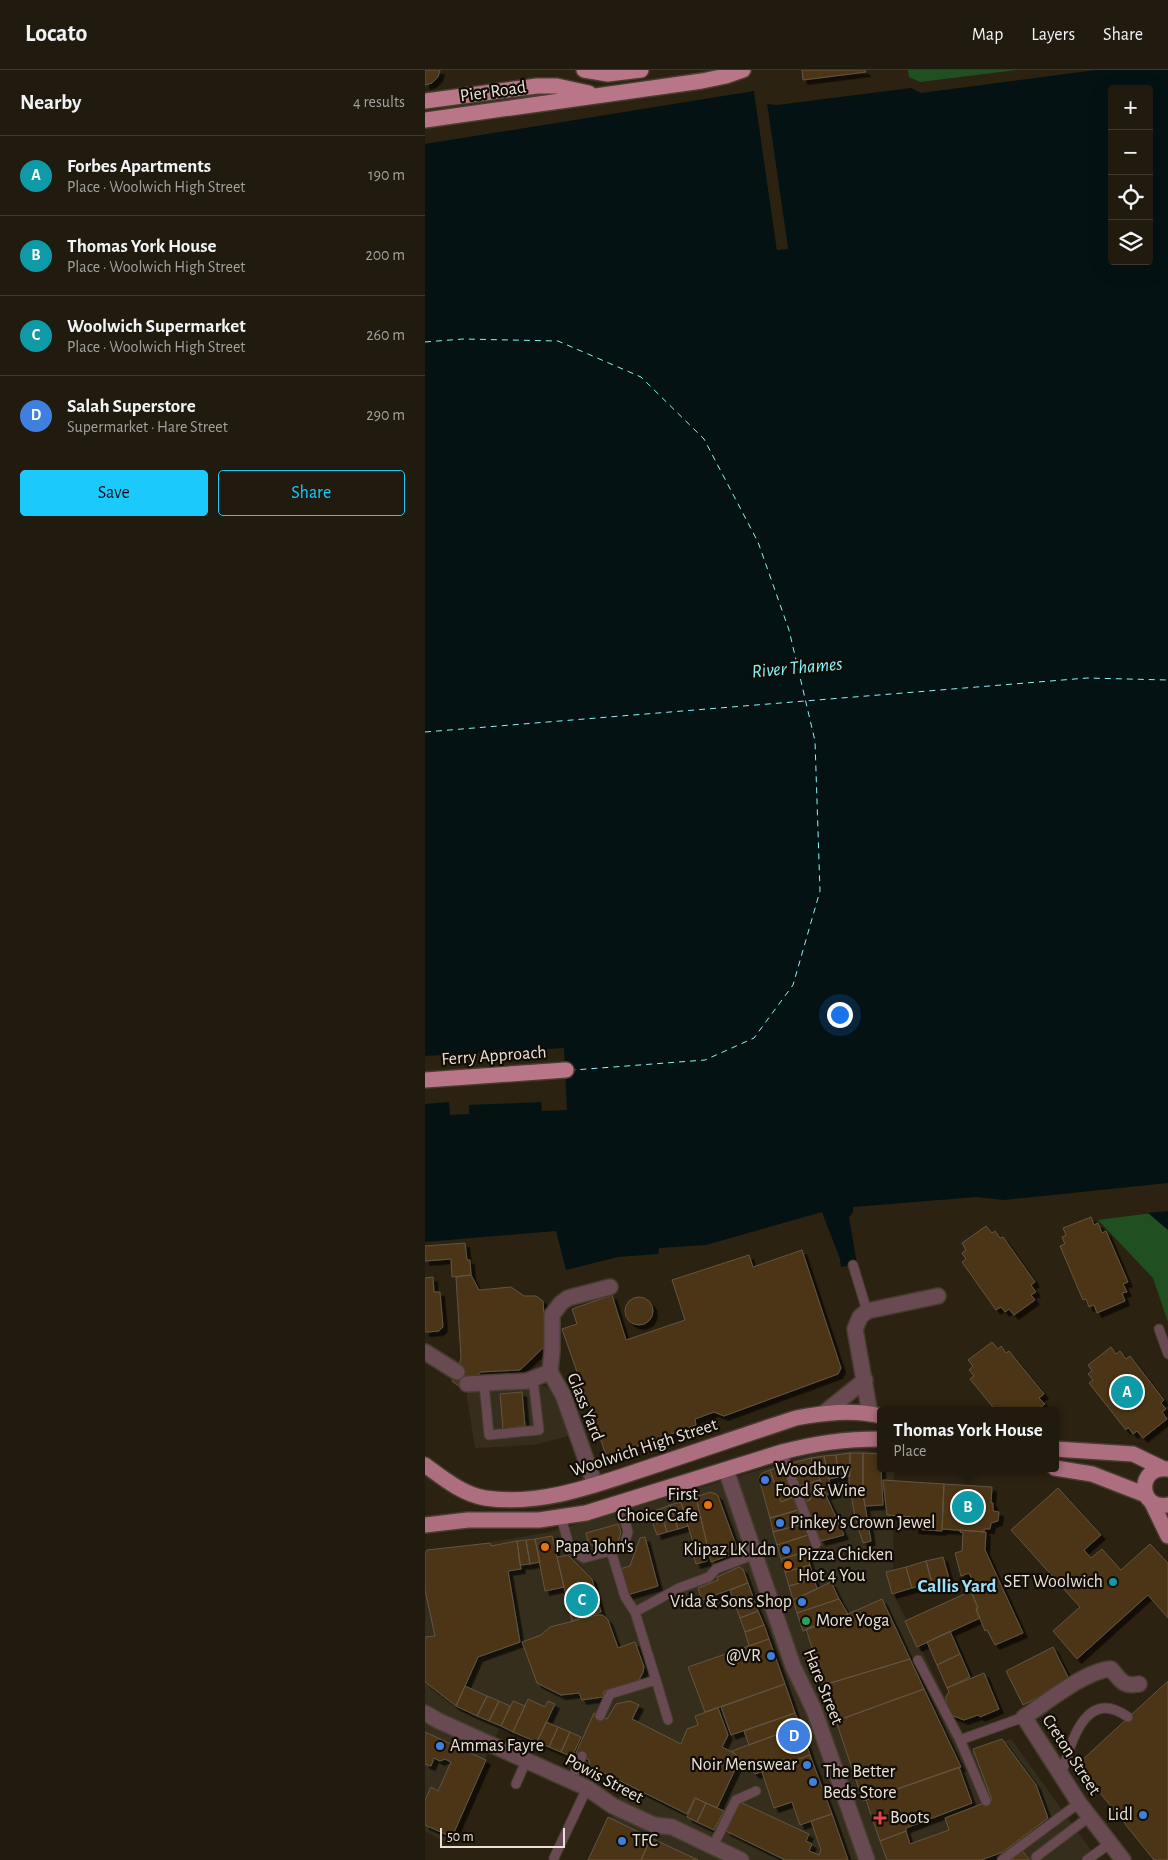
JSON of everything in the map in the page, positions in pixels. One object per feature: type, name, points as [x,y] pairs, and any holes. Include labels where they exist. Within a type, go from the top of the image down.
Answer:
[{"type":"highway","points":[[584,70],[608,74],[641,70]]},
{"type":"highway","name":"Pier Road","points":[[425,120],[702,81],[743,70]]},
{"type":"highway","points":[[425,101],[537,86],[557,86],[600,96]]},
{"type":"highway","name":"Ferry Approach","points":[[425,1080],[565,1070]]},
{"type":"main road","name":"Woolwich High Street","points":[[425,1465],[459,1488],[483,1497],[537,1498],[595,1485],[796,1418],[825,1413],[875,1415]]},
{"type":"main road","points":[[425,1525],[468,1520],[539,1520],[586,1513],[812,1444],[847,1439],[877,1439]]},
{"type":"main road","points":[[1059,1449],[1133,1454],[1166,1468]]},
{"type":"main road","points":[[1166,1468],[1156,1469],[1147,1477],[1144,1483],[1149,1499],[1168,1536]]},
{"type":"main road","points":[[1059,1469],[1092,1474],[1149,1499],[1158,1506],[1168,1505]]},
{"type":"street","name":"Glass Yard","points":[[595,1485],[563,1395],[550,1372],[552,1316],[561,1303],[568,1298],[610,1286]]},
{"type":"street","points":[[875,1415],[865,1380],[855,1329],[860,1317],[867,1311],[938,1296]]},
{"type":"street","points":[[425,1352],[457,1372]]},
{"type":"street","name":"Glass Yard","points":[[467,1384],[510,1383],[533,1379],[550,1372]]},
{"type":"street","points":[[825,1413],[865,1380]]},
{"type":"street","name":"Hare Street","points":[[726,1470],[793,1666],[813,1710],[867,1860]]},
{"type":"street","points":[[1024,1718],[1065,1689],[1096,1671],[1111,1669],[1123,1684],[1131,1686],[1139,1684]]},
{"type":"street","name":"Powis Street","points":[[425,1713],[587,1788],[613,1806],[654,1825],[672,1827],[741,1860]]},
{"type":"street","name":"Creton Street","points":[[1024,1718],[1079,1803],[1123,1860]]},
{"type":"lane","points":[[853,1265],[867,1311]]},
{"type":"lane","points":[[1159,1328],[1168,1354]]},
{"type":"lane","points":[[484,1384],[489,1435],[539,1430],[533,1379]]},
{"type":"lane","points":[[782,1452],[816,1544]]},
{"type":"lane","points":[[561,1517],[570,1549],[584,1558],[623,1548],[628,1532],[620,1504]]},
{"type":"lane","points":[[611,1551],[625,1598],[635,1612],[668,1720]]},
{"type":"lane","points":[[635,1612],[679,1588],[709,1577],[716,1568],[755,1554]]},
{"type":"lane","points":[[918,1660],[960,1740],[986,1801]]},
{"type":"lane","points":[[600,1716],[610,1694],[656,1680]]},
{"type":"lane","points":[[1061,1775],[1076,1729],[1089,1714],[1105,1708],[1118,1710],[1128,1717]]},
{"type":"lane","points":[[960,1740],[1024,1718]]},
{"type":"lane","points":[[571,1781],[582,1756]]},
{"type":"lane","points":[[516,1784],[526,1761]]},
{"type":"lane","points":[[555,1860],[554,1858],[587,1788]]},
{"type":"lane","points":[[713,1846],[736,1800],[756,1791]]},
{"type":"lane","points":[[1002,1860],[1079,1803]]},
{"type":"lane","points":[[1036,1857],[1089,1817]]},
{"type":"lane","points":[[1087,1860],[1109,1844]]},
{"type":"shaded area","points":[[540,1385],[549,1388],[555,1399],[568,1436],[534,1445],[475,1448],[466,1391]]},
{"type":"shaded area","points":[[859,1450],[877,1453],[877,1472],[894,1472],[893,1593],[972,1751],[1011,1739],[1098,1860],[593,1860],[626,1780],[499,1729],[447,1843],[425,1831],[425,1555],[427,1553],[550,1532],[811,1455]]},
{"type":"green space","points":[[908,70],[1017,70],[920,82],[909,77]]},
{"type":"green space","points":[[1168,1211],[1168,1322],[1153,1278],[1098,1220]]},
{"type":"water","name":"River Thames","points":[[1096,70],[1168,70],[1168,1183],[1004,1200],[976,1197],[853,1207],[853,1212],[849,1217],[858,1270],[852,1265],[841,1267],[840,1259],[822,1212],[706,1245],[659,1248],[658,1254],[618,1257],[566,1270],[556,1231],[425,1242],[425,144],[754,91],[777,250],[788,248],[767,104],[777,105],[911,88],[921,93]]},
{"type":"water","points":[[1168,1211],[1168,1230],[1148,1213]]},
{"type":"pier","points":[[754,91],[757,94],[779,247],[786,246],[765,102],[767,104],[788,249],[777,250]]},
{"type":"pier","points":[[564,1048],[567,1110],[542,1111],[541,1102],[469,1105],[469,1114],[450,1115],[449,1102],[425,1104],[425,1056]]},
{"type":"building","points":[[425,70],[440,70],[438,77],[432,83],[425,85]]},
{"type":"building","points":[[802,70],[865,70],[866,72],[803,80]]},
{"type":"building","points":[[1091,1217],[1094,1225],[1098,1223],[1102,1233],[1106,1231],[1128,1282],[1123,1284],[1127,1292],[1122,1293],[1125,1301],[1097,1313],[1094,1305],[1089,1307],[1086,1299],[1083,1300],[1060,1246],[1065,1244],[1062,1237],[1066,1235],[1063,1228]]},
{"type":"building","points":[[986,1226],[992,1233],[995,1231],[1000,1238],[1003,1237],[1035,1282],[1031,1285],[1036,1292],[1031,1295],[1035,1300],[1014,1315],[1009,1309],[1005,1312],[1001,1307],[996,1310],[962,1262],[966,1259],[962,1253],[966,1250],[962,1243]]},
{"type":"building","points":[[465,1243],[467,1260],[470,1260],[471,1275],[452,1277],[451,1259],[425,1261],[425,1246]]},
{"type":"building","points":[[802,1250],[841,1368],[838,1374],[724,1416],[714,1412],[695,1419],[696,1425],[608,1457],[562,1329],[577,1324],[572,1309],[612,1295],[626,1340],[685,1320],[672,1280],[749,1255],[753,1267]]},
{"type":"building","points":[[471,1275],[479,1290],[511,1287],[524,1296],[536,1296],[543,1301],[546,1345],[520,1370],[481,1372],[462,1389],[452,1381],[461,1358],[456,1277]]},
{"type":"building","points":[[433,1277],[434,1292],[440,1292],[443,1327],[439,1331],[425,1332],[425,1278]]},
{"type":"building","points":[[639,1297],[649,1301],[653,1311],[649,1321],[639,1325],[629,1321],[625,1311],[629,1301]]},
{"type":"building","points":[[992,1342],[998,1349],[1001,1346],[1006,1353],[1009,1351],[1044,1394],[1039,1398],[1045,1404],[1041,1407],[993,1407],[970,1379],[974,1376],[969,1370],[973,1366],[968,1360]]},
{"type":"building","points":[[1111,1347],[1116,1354],[1120,1351],[1126,1359],[1130,1356],[1164,1400],[1161,1403],[1166,1409],[1162,1412],[1167,1419],[1143,1438],[1137,1431],[1133,1434],[1128,1427],[1126,1430],[1089,1383],[1093,1380],[1088,1374],[1092,1371],[1088,1365]]},
{"type":"building","points":[[522,1392],[525,1426],[503,1429],[500,1394]]},
{"type":"building","points":[[850,1453],[863,1453],[863,1494],[871,1541],[863,1543],[855,1517],[849,1484]]},
{"type":"building","points":[[850,1453],[850,1476],[839,1477],[836,1455]]},
{"type":"building","points":[[863,1453],[877,1454],[877,1472],[881,1472],[883,1505],[865,1506],[863,1494]]},
{"type":"building","points":[[836,1455],[839,1477],[829,1479],[824,1456]]},
{"type":"building","points":[[824,1456],[832,1494],[826,1495],[811,1458]]},
{"type":"building","points":[[811,1458],[820,1480],[796,1487],[788,1464]]},
{"type":"building","points":[[782,1466],[793,1497],[781,1502],[770,1470]]},
{"type":"building","points":[[770,1470],[781,1502],[793,1497],[798,1510],[770,1518],[759,1478],[762,1473]]},
{"type":"building","points":[[820,1480],[824,1491],[809,1496],[811,1499],[803,1503],[796,1487]]},
{"type":"building","points":[[883,1480],[944,1484],[942,1531],[914,1529],[915,1517],[887,1515]]},
{"type":"building","points":[[944,1484],[992,1487],[991,1503],[993,1503],[993,1511],[999,1512],[998,1521],[991,1523],[990,1529],[984,1529],[984,1532],[942,1529]]},
{"type":"building","name":"SET Woolwich","points":[[1058,1488],[1101,1535],[1084,1550],[1091,1558],[1102,1549],[1121,1570],[1150,1544],[1168,1563],[1168,1618],[1148,1595],[1077,1659],[1053,1631],[1080,1607],[1011,1530]]},
{"type":"building","points":[[824,1491],[844,1535],[821,1541],[803,1503],[811,1499],[809,1496]]},
{"type":"building","points":[[710,1492],[718,1496],[737,1548],[733,1554],[711,1562],[696,1497]]},
{"type":"building","points":[[696,1497],[707,1544],[694,1546],[681,1502]]},
{"type":"building","points":[[681,1502],[688,1526],[678,1529],[670,1505]]},
{"type":"building","points":[[670,1505],[678,1529],[667,1532],[660,1509]]},
{"type":"building","points":[[660,1509],[667,1532],[657,1535],[649,1512]]},
{"type":"building","points":[[798,1510],[803,1524],[773,1532],[770,1518]]},
{"type":"building","points":[[618,1524],[621,1532],[618,1543],[596,1549],[588,1542],[586,1533]]},
{"type":"building","points":[[803,1524],[808,1535],[777,1545],[773,1532]]},
{"type":"building","points":[[960,1530],[986,1532],[985,1550],[1023,1633],[995,1645],[987,1630],[985,1631],[971,1591],[976,1588],[969,1573],[961,1576],[955,1553],[962,1551],[963,1533]]},
{"type":"building","points":[[808,1535],[813,1550],[781,1559],[777,1545]]},
{"type":"building","points":[[552,1536],[564,1587],[545,1591],[535,1539]]},
{"type":"building","points":[[645,1537],[658,1586],[627,1595],[620,1569],[630,1566],[640,1538]]},
{"type":"building","points":[[535,1539],[540,1562],[530,1564],[526,1540]]},
{"type":"building","points":[[526,1540],[530,1564],[520,1565],[517,1541]]},
{"type":"building","points":[[517,1541],[521,1569],[508,1571],[520,1642],[478,1657],[456,1706],[425,1682],[425,1637],[435,1636],[425,1590],[425,1553],[427,1550],[490,1543],[491,1546]]},
{"type":"building","points":[[704,1551],[707,1561],[696,1564],[693,1554]]},
{"type":"building","points":[[806,1552],[810,1565],[785,1572],[781,1559]]},
{"type":"building","points":[[568,1555],[592,1579],[601,1612],[572,1621],[557,1557]]},
{"type":"building","points":[[943,1557],[949,1578],[932,1583],[926,1561]]},
{"type":"building","points":[[926,1561],[932,1583],[912,1588],[906,1567]]},
{"type":"building","points":[[810,1565],[814,1579],[789,1586],[785,1572]]},
{"type":"building","points":[[739,1567],[743,1569],[748,1583],[702,1600],[698,1588],[718,1580],[717,1577]]},
{"type":"building","points":[[906,1567],[912,1588],[892,1594],[886,1572]]},
{"type":"building","points":[[814,1579],[817,1589],[793,1600],[789,1586]]},
{"type":"building","points":[[831,1582],[839,1599],[797,1613],[793,1600]]},
{"type":"building","points":[[748,1583],[753,1597],[735,1604],[730,1590]]},
{"type":"building","points":[[971,1591],[980,1618],[917,1647],[905,1621]]},
{"type":"building","points":[[753,1597],[758,1611],[740,1618],[735,1604]]},
{"type":"building","points":[[839,1599],[848,1614],[803,1631],[797,1613]]},
{"type":"building","points":[[882,1599],[910,1659],[824,1685],[806,1629]]},
{"type":"building","points":[[758,1611],[764,1625],[745,1632],[740,1618]]},
{"type":"building","points":[[603,1615],[608,1620],[618,1648],[635,1642],[644,1667],[639,1680],[604,1691],[603,1697],[582,1700],[579,1693],[561,1695],[537,1683],[522,1642],[541,1635],[550,1627]]},
{"type":"building","points":[[764,1625],[769,1639],[749,1646],[745,1632]]},
{"type":"building","points":[[950,1631],[960,1654],[937,1665],[927,1642]]},
{"type":"building","points":[[769,1639],[785,1684],[705,1712],[688,1667]]},
{"type":"building","points":[[1053,1647],[1070,1681],[1023,1705],[1006,1671]]},
{"type":"building","points":[[960,1654],[970,1677],[947,1688],[937,1665]]},
{"type":"building","points":[[910,1659],[924,1689],[836,1721],[824,1685]]},
{"type":"building","points":[[984,1673],[999,1709],[980,1717],[978,1715],[964,1720],[951,1715],[946,1705],[946,1696],[949,1692],[947,1688]]},
{"type":"building","name":"Lidl","points":[[1168,1681],[1168,1860],[1154,1860],[1081,1769],[1080,1762]]},
{"type":"building","points":[[785,1684],[795,1713],[731,1735],[721,1707]]},
{"type":"building","points":[[465,1686],[487,1696],[477,1716],[456,1706]]},
{"type":"building","points":[[924,1689],[961,1767],[863,1801],[836,1721]]},
{"type":"building","points":[[487,1696],[499,1701],[489,1721],[477,1716]]},
{"type":"building","points":[[528,1699],[545,1707],[548,1701],[555,1704],[537,1742],[513,1732]]},
{"type":"building","points":[[499,1701],[510,1706],[501,1726],[489,1721]]},
{"type":"building","points":[[513,1701],[525,1706],[513,1732],[501,1726]]},
{"type":"building","points":[[630,1701],[639,1705],[632,1719],[681,1744],[687,1729],[698,1725],[695,1716],[718,1708],[728,1735],[722,1747],[734,1753],[740,1759],[717,1808],[695,1798],[687,1814],[590,1766],[589,1760],[576,1753],[594,1713],[607,1719],[616,1704]]},
{"type":"building","points":[[795,1713],[800,1726],[749,1745],[744,1731]]},
{"type":"building","points":[[546,1722],[558,1727],[549,1747],[537,1742]]},
{"type":"building","points":[[800,1726],[810,1755],[755,1774],[732,1751]]},
{"type":"building","points":[[558,1727],[570,1732],[561,1752],[549,1747]]},
{"type":"building","points":[[425,1732],[486,1760],[452,1837],[425,1825],[425,1800],[431,1787],[438,1791],[451,1762],[445,1759],[440,1761],[434,1758],[431,1766],[425,1764]]},
{"type":"building","points":[[570,1732],[581,1737],[572,1757],[561,1752]]},
{"type":"building","points":[[1002,1739],[1036,1785],[1048,1818],[1003,1852],[981,1860],[887,1860],[880,1841],[906,1831],[910,1844],[949,1830],[945,1818],[992,1800],[973,1749]]},
{"type":"building","points":[[810,1755],[832,1814],[800,1825],[792,1802],[774,1808],[762,1772]]},
{"type":"building","points":[[959,1767],[972,1803],[906,1828],[906,1831],[880,1841],[866,1800]]},
{"type":"building","points":[[695,1798],[706,1803],[697,1822],[687,1817]]},
{"type":"building","points":[[740,1802],[809,1834],[806,1841],[812,1844],[809,1851],[819,1855],[821,1850],[811,1821],[832,1814],[848,1860],[785,1860],[726,1831]]},
{"type":"building","points":[[706,1803],[724,1811],[714,1830],[697,1822]]},
{"type":"building","points":[[608,1817],[651,1838],[641,1860],[588,1860]]},
{"type":"building","points":[[651,1838],[698,1860],[641,1860]]},
{"type":"building","points":[[1022,1851],[1030,1860],[1011,1860]]},
{"type":"ferry route","points":[[425,342],[463,339],[558,341],[641,377],[704,439],[758,542],[789,630],[815,741],[820,891],[793,985],[754,1038],[705,1060],[574,1070]]},
{"type":"ferry route","points":[[425,732],[1087,678],[1168,680]]},
{"type":"place","name":"Forbes Apartments","points":[[1127,1392]]},
{"type":"place","name":"Woodbury Food & Wine","points":[[765,1480]]},
{"type":"place","name":"First Choice Cafe","points":[[708,1505]]},
{"type":"place","name":"Thomas York House","points":[[968,1507]]},
{"type":"place","name":"Pinkey's Crown Jewel","points":[[780,1523]]},
{"type":"place","name":"Papa John's","points":[[545,1547]]},
{"type":"place","name":"Klipaz LK Ldn","points":[[786,1550]]},
{"type":"place","name":"Pizza Chicken Hot 4 You","points":[[788,1565]]},
{"type":"place","name":"SET Woolwich","points":[[1113,1582]]},
{"type":"place","name":"Woolwich Supermarket","points":[[582,1600]]},
{"type":"place","name":"Vida & Sons Shop","points":[[802,1602]]},
{"type":"place","name":"More Yoga","points":[[806,1621]]},
{"type":"place","name":"@VR","points":[[771,1656]]},
{"type":"place","name":"Salah Superstore","points":[[794,1736]]},
{"type":"place","name":"Ammas Fayre","points":[[440,1746]]},
{"type":"place","name":"Noir Menswear","points":[[807,1765]]},
{"type":"place","name":"The Better Beds Store","points":[[813,1782]]},
{"type":"place","name":"Lidl","points":[[1143,1815]]},
{"type":"place","name":"Boots","points":[[880,1818]]},
{"type":"place","name":"TFC","points":[[622,1841]]},
{"type":"district","name":"Callis Yard","points":[[957,1586]]}]
